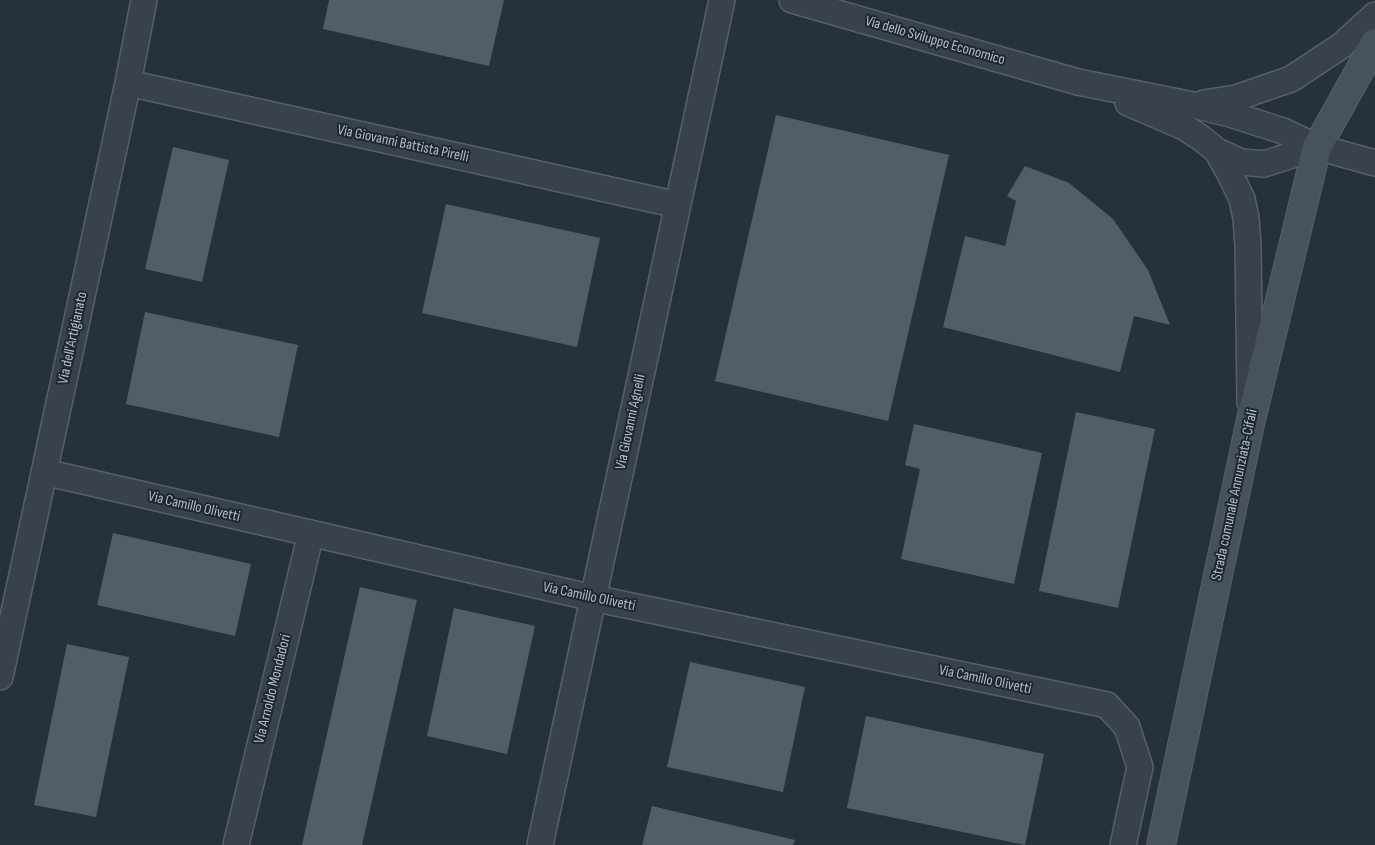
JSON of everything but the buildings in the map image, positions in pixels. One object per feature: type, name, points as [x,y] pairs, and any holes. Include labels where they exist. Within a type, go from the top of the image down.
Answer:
[{"type":"street","name":"Via dell'Artigianato","points":[[0,677],[128,83],[144,0]]},
{"type":"street","name":"Via Giovanni Agnelli","points":[[540,845],[722,0]]},
{"type":"street","name":"Via dello Sviluppo Economico","points":[[792,0],[1078,82]]},
{"type":"street","points":[[1193,105],[1236,98],[1291,79],[1341,46],[1375,14]]},
{"type":"street","name":"Strada comunale Annunziata-Cifali","points":[[1160,845],[1250,424],[1317,147],[1375,43]]},
{"type":"street","points":[[1078,82],[1193,105],[1283,131],[1317,147],[1375,163]]},
{"type":"street","points":[[1078,82],[1184,127],[1202,138],[1217,151],[1241,162],[1264,164],[1317,147]]},
{"type":"street","name":"Via Giovanni Battista Pirelli","points":[[128,83],[678,205]]},
{"type":"street","points":[[1217,151],[1242,199],[1246,218],[1250,424]]},
{"type":"street","name":"Via Camillo Olivetti","points":[[44,472],[593,598],[1107,705],[1127,727],[1140,767],[1123,845]]},
{"type":"street","name":"Via Arnoldo Mondadori","points":[[236,845],[311,533]]}]
